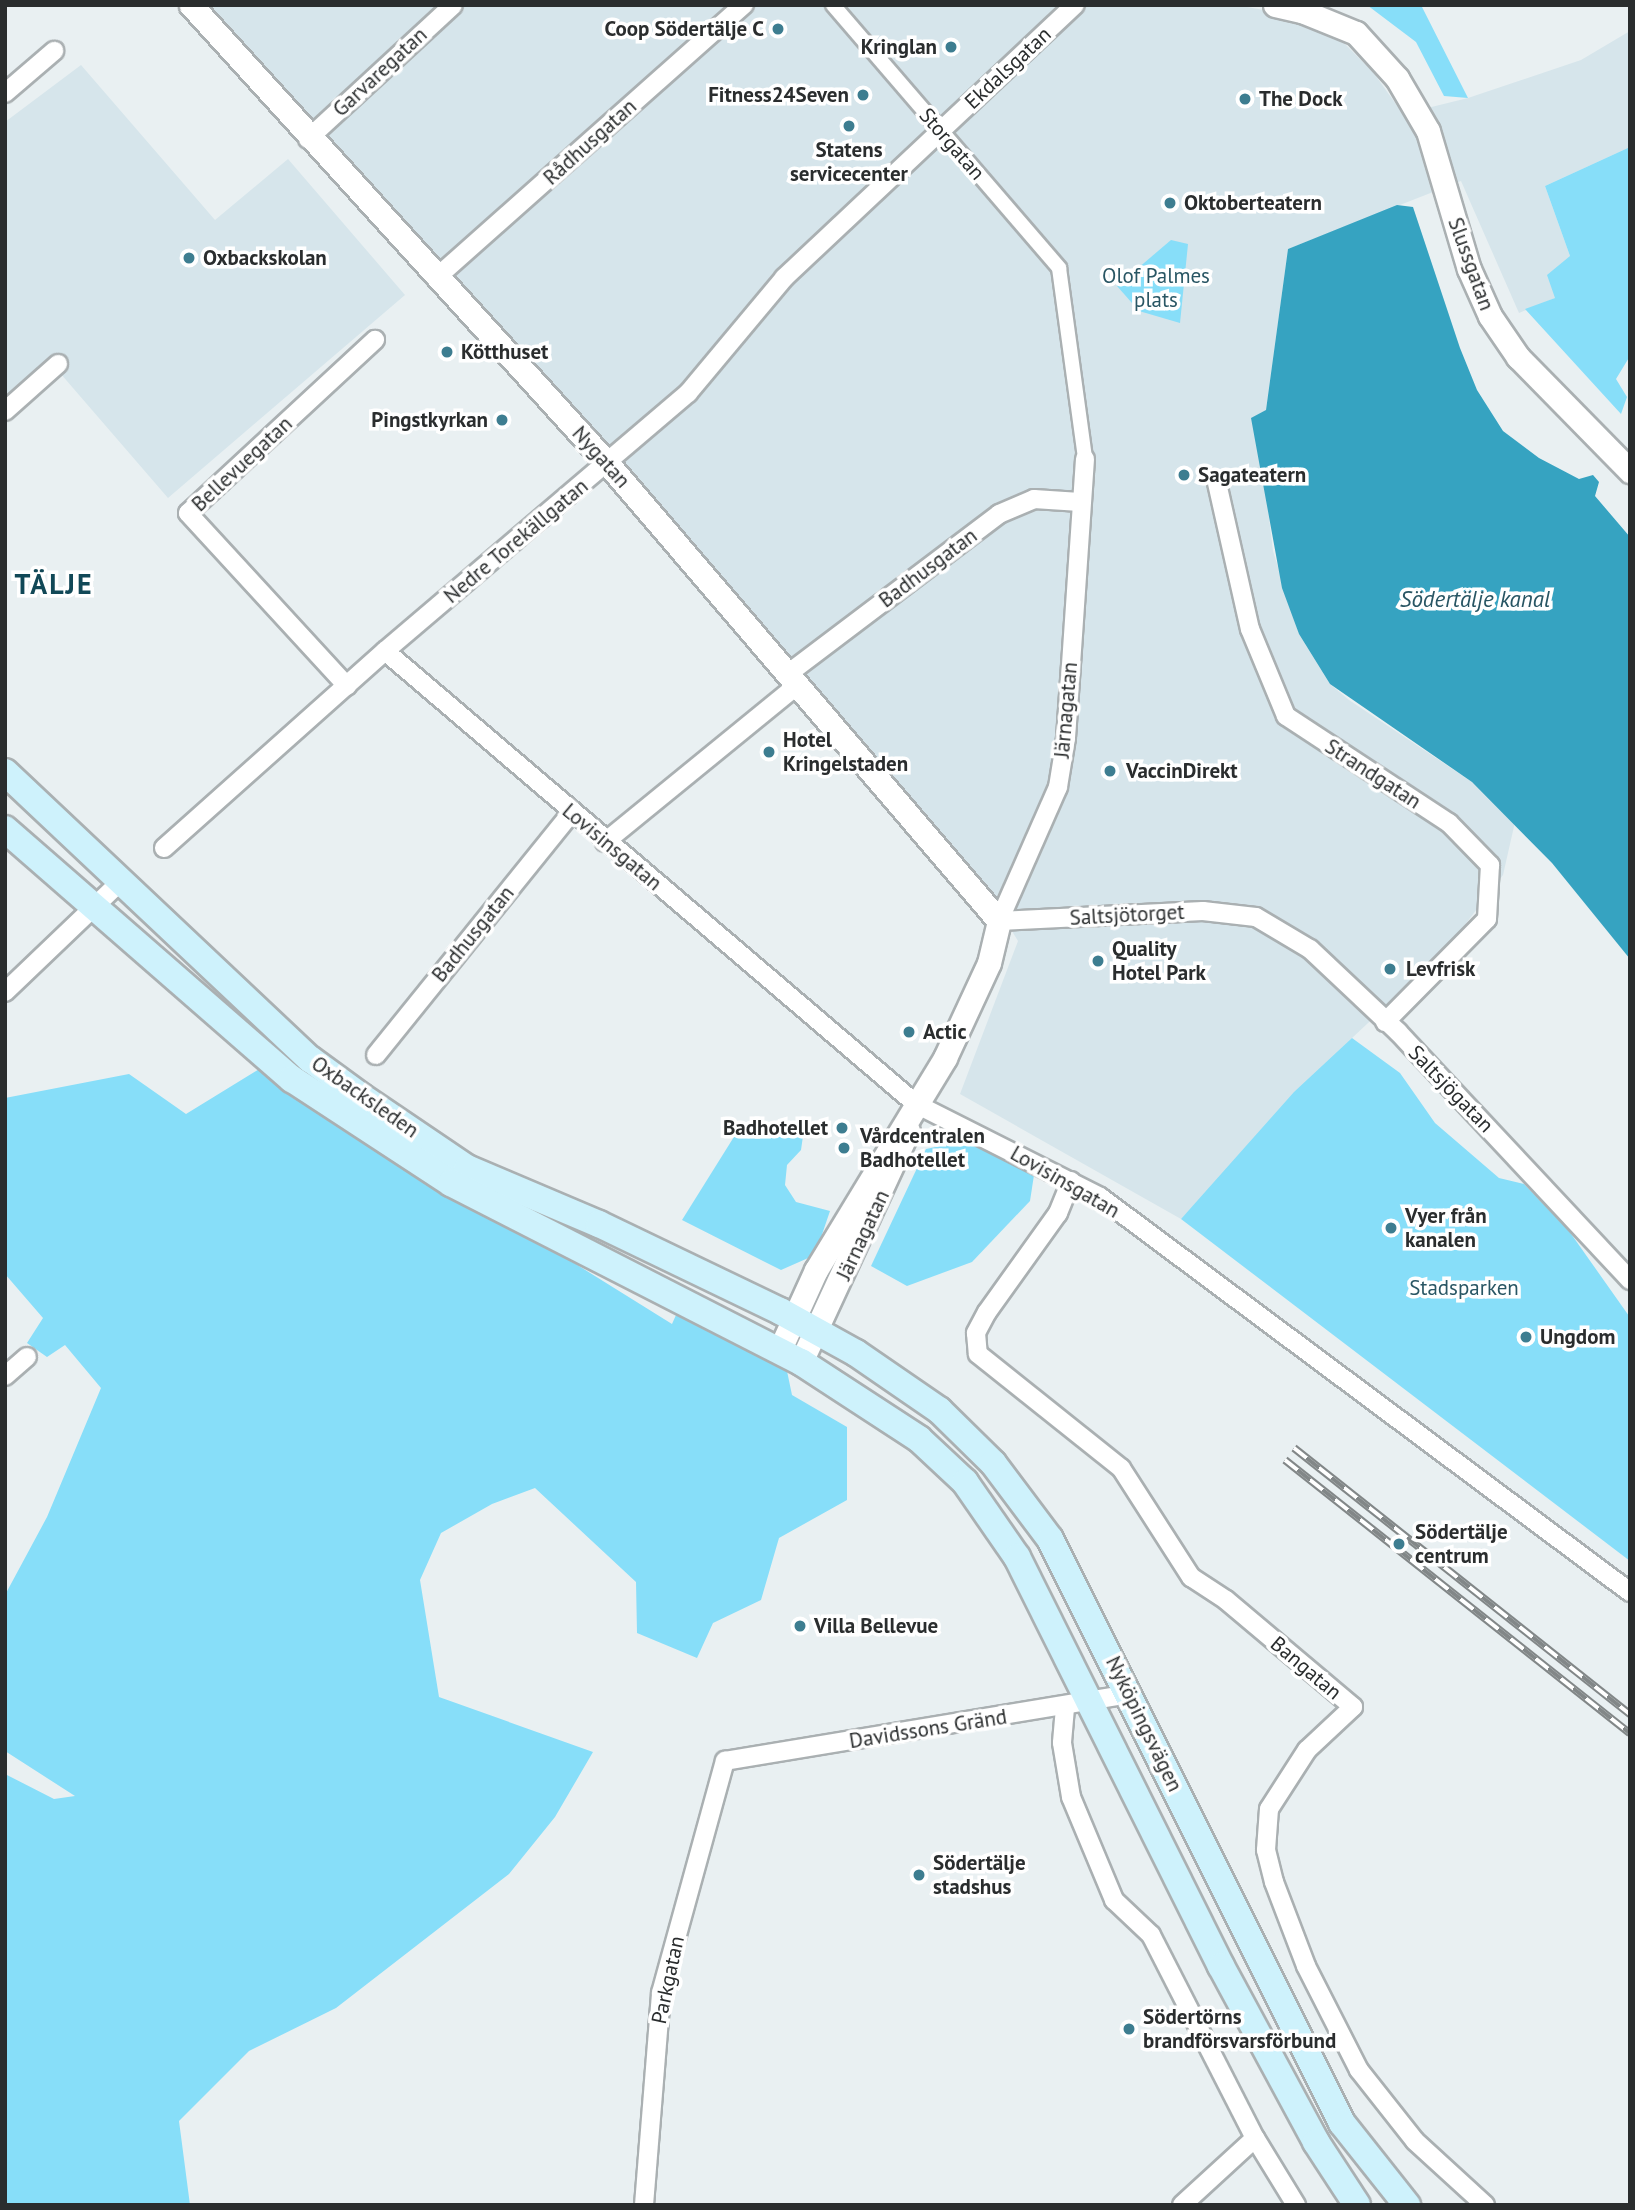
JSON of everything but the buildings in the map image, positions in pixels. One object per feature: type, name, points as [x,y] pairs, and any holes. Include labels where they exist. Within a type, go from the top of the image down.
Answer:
[{"type":"main road","name":"Oxbacksleden","points":[[5,772],[310,1059],[467,1168],[598,1224],[806,1325]]},
{"type":"main road","name":"Oxbacksleden","points":[[5,829],[292,1079],[451,1183],[791,1356]]},
{"type":"main road","name":"Nyköpingsvägen","points":[[806,1325],[939,1410],[993,1463],[1050,1539],[1131,1694],[1223,1891],[1342,2123],[1406,2205]]},
{"type":"main road","name":"Nyköpingsvägen","points":[[791,1356],[919,1438],[965,1482],[1017,1557],[1221,1966],[1316,2142],[1357,2205]]},
{"type":"street","name":"Nygatan","points":[[191,5],[308,139],[608,464],[999,921]]},
{"type":"street","name":"Garvaregatan","points":[[308,139],[453,5]]},
{"type":"street","name":"Rådhusgatan","points":[[436,278],[744,5]]},
{"type":"street","name":"Storgatan","points":[[833,5],[1046,251],[1064,286]]},
{"type":"street","name":"Ekdalsgatan","points":[[941,131],[1075,5]]},
{"type":"street","name":"Slussgatan","points":[[1275,5],[1302,10],[1356,33],[1397,78],[1428,131],[1469,269],[1490,316],[1518,357],[1630,471]]},
{"type":"street","points":[[5,93],[54,51]]},
{"type":"street","name":"Nedre Torekällgatan","points":[[164,848],[385,651],[608,464],[688,393],[784,278],[941,131]]},
{"type":"street","name":"Järnagatan","points":[[791,1356],[806,1325],[816,1270],[945,1058],[989,963],[999,921],[1058,787],[1066,738],[1080,502],[1085,460],[1064,286]]},
{"type":"street","name":"Bellevuegatan","points":[[347,686],[188,513],[375,341]]},
{"type":"street","points":[[5,411],[58,364]]},
{"type":"street","name":"Strandgatan","points":[[1217,484],[1250,629],[1286,716],[1449,823],[1490,865],[1488,919],[1385,1022]]},
{"type":"street","name":"Badhusgatan","points":[[605,842],[794,679],[999,514],[1034,499],[1080,502]]},
{"type":"street","name":"Lovisinsgatan","points":[[385,651],[571,813],[916,1104],[1071,1181],[1268,1319],[1630,1592]]},
{"type":"street","name":"Badhusgatan","points":[[376,1055],[571,813]]},
{"type":"street","points":[[5,992],[121,881]]},
{"type":"street","name":"Saltsjötorget","points":[[999,921],[1203,911],[1256,917]]},
{"type":"street","name":"Saltsjögatan","points":[[1256,917],[1310,949],[1385,1022],[1630,1280]]},
{"type":"street","name":"Bangatan","points":[[1071,1181],[1058,1213],[987,1312],[976,1333],[978,1354],[1121,1468],[1191,1577],[1226,1600],[1353,1707],[1307,1750],[1269,1809],[1266,1850],[1274,1882],[1306,1966],[1359,2070],[1415,2141],[1485,2205]]},
{"type":"street","points":[[5,1376],[27,1357]]},
{"type":"street","name":"Davidssons Gränd","points":[[725,1761],[1065,1708],[1131,1694]]},
{"type":"street","points":[[1065,1708],[1062,1743],[1071,1797],[1114,1900],[1151,1935],[1255,2138],[1296,2205]]},
{"type":"street","name":"Parkgatan","points":[[644,2205],[661,1993],[725,1761]]},
{"type":"street","points":[[1182,2205],[1255,2138]]},
{"type":"shaded area","points":[[206,5],[1236,5],[1286,14],[1338,37],[1373,72],[1403,114],[1468,98],[1581,60],[1630,31],[1630,147],[1545,186],[1570,256],[1555,298],[1519,313],[1461,181],[1288,249],[1266,410],[1264,476],[1273,551],[1299,634],[1330,684],[1349,700],[1472,782],[1515,822],[1503,875],[1444,952],[1352,1038],[1181,1219],[960,1094],[1018,941],[987,890]]},
{"type":"shaded area","name":"Oxbackskolan","points":[[81,65],[215,220],[288,159],[405,295],[168,498],[54,366],[5,407],[5,122]]},
{"type":"green space","points":[[1367,5],[1421,5],[1468,98],[1444,96],[1416,42]]},
{"type":"green space","points":[[1630,147],[1630,356],[1616,379],[1627,397],[1621,414],[1525,309],[1555,298],[1547,275],[1570,256],[1545,186]]},
{"type":"green space","name":"Olof Palmes plats","points":[[1171,240],[1188,244],[1180,323],[1139,311],[1117,286]]},
{"type":"green space","name":"Stadsparken","points":[[1352,1038],[1400,1073],[1435,1123],[1499,1178],[1524,1184],[1569,1231],[1629,1316],[1630,1561],[1181,1219],[1294,1092]]},
{"type":"green space","points":[[261,1068],[672,1324],[676,1315],[787,1371],[792,1395],[847,1427],[847,1500],[779,1538],[761,1600],[713,1623],[697,1658],[637,1633],[636,1582],[535,1488],[492,1504],[441,1533],[420,1580],[439,1697],[593,1752],[555,1817],[509,1874],[336,2008],[249,2051],[179,2121],[190,2205],[5,2205],[5,1774],[54,1799],[75,1796],[5,1751],[5,1595],[47,1517],[101,1388],[65,1345],[47,1357],[27,1343],[43,1318],[5,1274],[5,1098],[129,1074],[186,1114]]},
{"type":"green space","points":[[737,1132],[803,1136],[801,1150],[787,1165],[785,1185],[796,1202],[830,1211],[815,1255],[781,1270],[682,1220]]},
{"type":"green space","points":[[969,1140],[1034,1175],[1030,1201],[972,1262],[907,1286],[871,1266],[926,1149]]},
{"type":"water","name":"Södertälje kanal","points":[[1397,205],[1413,207],[1460,348],[1477,390],[1503,431],[1539,458],[1579,479],[1593,475],[1599,482],[1595,496],[1630,537],[1630,959],[1552,863],[1472,782],[1330,684],[1299,634],[1282,588],[1251,418],[1266,410],[1288,249]]},
{"type":"railway","points":[[1294,1448],[1630,1714]]},
{"type":"railway","points":[[1285,1460],[1630,1733]]},
{"type":"place","name":"Coop Södertälje C","points":[[778,29]]},
{"type":"place","name":"Kringlan","points":[[951,47]]},
{"type":"place","name":"Fitness24Seven","points":[[863,95]]},
{"type":"place","name":"The Dock","points":[[1245,99]]},
{"type":"place","name":"Statens servicecenter","points":[[849,126]]},
{"type":"place","name":"Oktoberteatern","points":[[1170,203]]},
{"type":"place","name":"Oxbackskolan","points":[[189,258]]},
{"type":"place","name":"Kötthuset","points":[[447,352]]},
{"type":"place","name":"Pingstkyrkan","points":[[502,420]]},
{"type":"place","name":"Sagateatern","points":[[1184,475]]},
{"type":"place","name":"Hotel Kringelstaden","points":[[769,752]]},
{"type":"place","name":"VaccinDirekt","points":[[1110,771]]},
{"type":"place","name":"Quality Hotel Park","points":[[1098,961]]},
{"type":"place","name":"Levfrisk","points":[[1390,969]]},
{"type":"place","name":"Actic","points":[[909,1032]]},
{"type":"place","name":"Badhotellet","points":[[842,1128]]},
{"type":"place","name":"Vårdcentralen Badhotellet","points":[[844,1148]]},
{"type":"place","name":"Vyer från kanalen","points":[[1391,1228]]},
{"type":"place","name":"Ungdom","points":[[1526,1337]]},
{"type":"place","name":"Södertälje centrum","points":[[1399,1544]]},
{"type":"place","name":"Villa Bellevue","points":[[800,1626]]},
{"type":"place","name":"Södertälje stadshus","points":[[919,1875]]},
{"type":"place","name":"Södertörns brandförsvarsförbund","points":[[1129,2029]]},
{"type":"district","name":"TÄLJE","points":[[54,584]]}]
